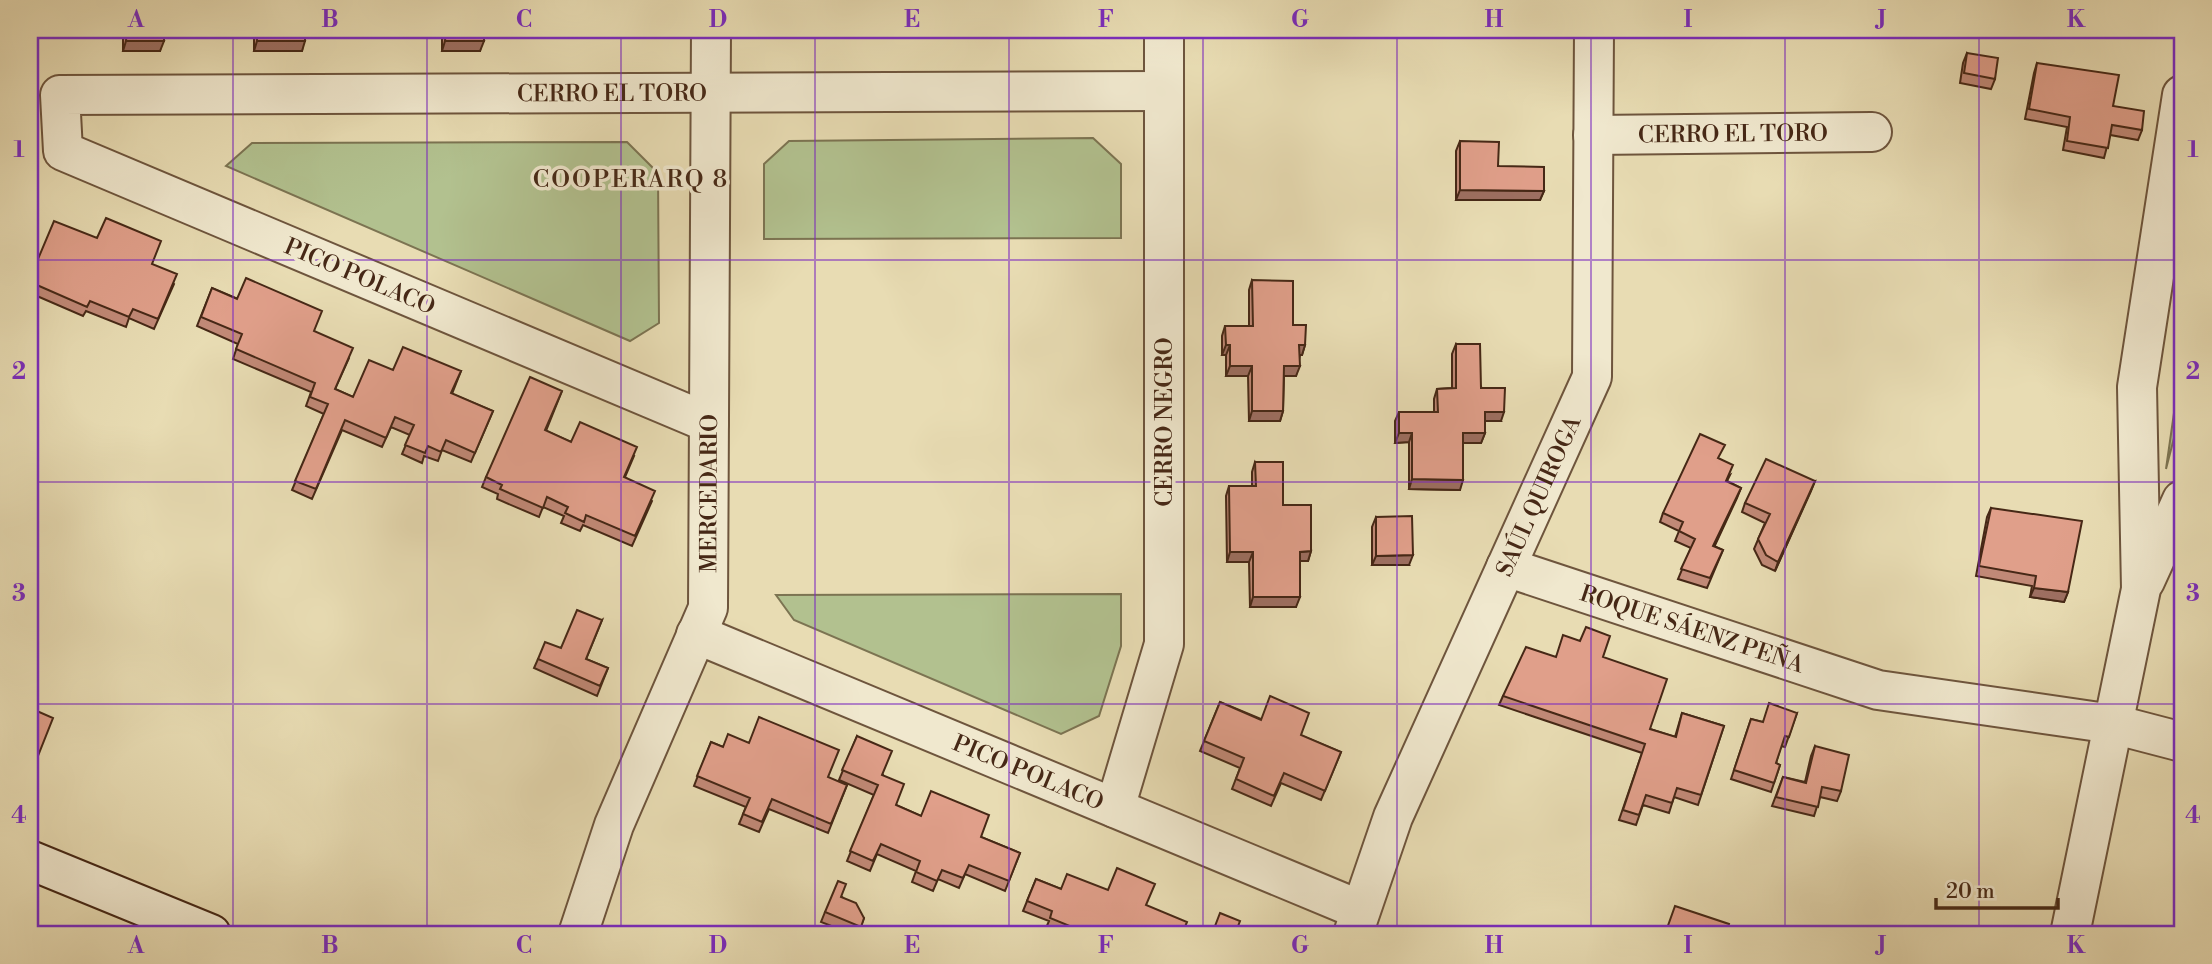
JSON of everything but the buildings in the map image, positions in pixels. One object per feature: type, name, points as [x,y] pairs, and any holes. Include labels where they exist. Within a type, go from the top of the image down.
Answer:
[{"type":"street","name":"MERCEDARIO","points":[[578,934],[614,825],[708,608],[712,30]]},
{"type":"street","name":"CERRO NEGRO","points":[[1115,808],[1164,644],[1164,30]]},
{"type":"street","name":"SAÚL QUIROGA","points":[[1356,922],[1393,817],[1592,376],[1594,30]]},
{"type":"street","name":"CERRO EL TORO","points":[[60,95],[1164,91]]},
{"type":"street","name":"PICO POLACO","points":[[60,95],[63,151],[709,423]]},
{"type":"street","points":[[2070,934],[2141,589],[2137,387],[2182,95]]},
{"type":"street","name":"CERRO EL TORO","points":[[1593,135],[1872,132]]},
{"type":"street","points":[[2141,589],[2182,500]]},
{"type":"street","name":"ROQUE SÁENZ PEÑA","points":[[1506,568],[1878,690],[2113,724],[2182,742]]},
{"type":"street","name":"PICO POLACO","points":[[696,634],[1115,808],[1356,922]]},
{"type":"street","points":[[30,860],[205,933]]},
{"type":"green space","points":[[1093,138],[1121,164],[1121,238],[764,239],[764,164],[789,141]]},
{"type":"green space","points":[[627,142],[658,173],[659,323],[630,341],[226,166],[252,143]]},
{"type":"green space","points":[[2182,357],[2182,407],[2166,469]]},
{"type":"green space","points":[[1121,594],[1121,646],[1099,716],[1061,734],[794,620],[776,595]]},
{"type":"district","name":"COOPERARQ 8","points":[[631,179]]}]
